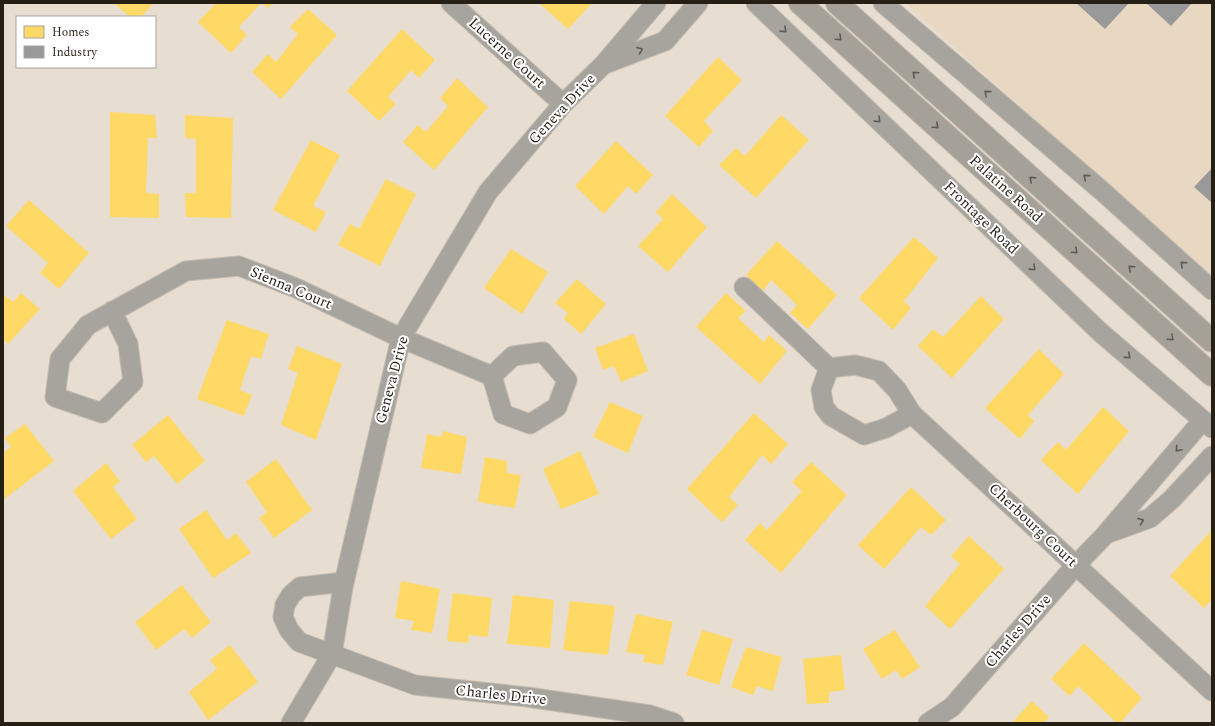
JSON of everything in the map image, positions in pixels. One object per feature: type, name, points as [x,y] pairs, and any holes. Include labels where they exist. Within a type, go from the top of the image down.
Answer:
[{"type":"highway","name":"Palatine Road","points":[[800,3],[1212,375]]},
{"type":"highway","name":"Palatine Road","points":[[837,3],[1212,341]]},
{"type":"street","name":"Lucerne Court","points":[[451,3],[563,104]]},
{"type":"street","name":"Geneva Drive","points":[[291,723],[332,654],[344,582],[401,338],[488,192],[563,104],[604,64],[656,3]]},
{"type":"street","name":"Geneva Drive","points":[[604,64],[665,41],[698,3]]},
{"type":"street","name":"Frontage Road","points":[[756,3],[1100,332],[1208,424]]},
{"type":"street","points":[[883,3],[1102,191],[1212,290]]},
{"type":"street","name":"Sienna Court","points":[[112,311],[128,344],[133,382],[102,414],[55,397],[60,358],[88,325],[112,311],[186,271],[239,266],[302,291],[401,338],[492,376]]},
{"type":"street","points":[[744,287],[829,368],[820,390],[824,407],[831,416],[864,435],[886,428],[912,414]]},
{"type":"street","name":"Cherbourg Court","points":[[829,368],[855,365],[879,371],[897,390],[912,414],[1212,691]]},
{"type":"street","name":"Charles Drive","points":[[928,723],[952,707],[1076,565],[1208,424]]},
{"type":"street","name":"Charles Drive","points":[[1105,535],[1150,518],[1172,499],[1212,456]]},
{"type":"street","name":"Charles Drive","points":[[344,582],[300,587],[291,595],[285,605],[283,618],[289,630],[299,642],[415,685],[527,696],[650,715],[674,723]]},
{"type":"shaded area","points":[[905,3],[1212,3],[1212,279],[1120,195]]},
{"type":"building: Homes","points":[[114,3],[154,3],[142,16],[129,16]]},
{"type":"building: Homes","points":[[216,3],[261,3],[239,27],[247,35],[231,53],[198,22]]},
{"type":"building: Homes","points":[[262,3],[273,3],[268,8]]},
{"type":"building: Homes","points":[[539,3],[592,3],[568,29]]},
{"type":"building: Homes","points":[[308,9],[337,35],[281,99],[252,72],[268,54],[276,62],[298,34],[290,27]]},
{"type":"building: Homes","points":[[402,29],[435,60],[419,78],[411,70],[388,97],[396,104],[379,121],[347,91]]},
{"type":"building: Homes","points":[[718,57],[742,80],[704,121],[713,131],[699,147],[665,116]]},
{"type":"building: Homes","points":[[457,78],[488,107],[434,170],[403,142],[418,125],[426,132],[448,106],[440,98]]},
{"type":"building: Homes","points":[[110,112],[155,115],[157,138],[148,138],[146,193],[159,194],[159,218],[110,217]]},
{"type":"building: Homes","points":[[185,115],[233,118],[231,218],[186,217],[185,193],[196,193],[196,139],[185,138]]},
{"type":"building: Homes","points":[[781,115],[809,140],[756,198],[719,165],[736,148],[745,156]]},
{"type":"building: Homes","points":[[311,140],[340,155],[313,206],[326,212],[316,232],[273,210]]},
{"type":"building: Homes","points":[[616,141],[653,175],[636,194],[628,186],[604,214],[575,186]]},
{"type":"building: Homes","points":[[386,179],[416,194],[380,266],[338,245],[350,224],[359,229]]},
{"type":"building: Homes","points":[[672,194],[707,227],[668,272],[638,246],[663,219],[656,212]]},
{"type":"building: Homes","points":[[29,200],[89,253],[59,289],[40,273],[48,263],[6,226]]},
{"type":"building: Homes","points":[[914,237],[938,258],[904,301],[911,308],[893,330],[859,298]]},
{"type":"building: Homes","points":[[777,241],[837,295],[808,329],[790,313],[797,305],[771,280],[763,291],[746,275]]},
{"type":"building: Homes","points":[[511,249],[548,272],[522,314],[484,288]]},
{"type":"building: Homes","points":[[577,279],[606,304],[581,334],[564,319],[568,313],[555,303]]},
{"type":"building: Homes","points":[[21,293],[40,309],[8,344],[3,339],[3,294],[13,302]]},
{"type":"building: Homes","points":[[726,293],[746,311],[738,318],[764,342],[769,335],[787,351],[760,384],[696,327]]},
{"type":"building: Homes","points":[[981,296],[1004,319],[952,378],[918,346],[933,329],[943,337]]},
{"type":"building: Homes","points":[[227,320],[269,334],[261,359],[251,356],[240,390],[252,395],[244,416],[197,399]]},
{"type":"building: Homes","points":[[634,334],[648,371],[621,382],[614,366],[603,370],[595,348]]},
{"type":"building: Homes","points":[[297,346],[342,364],[316,440],[281,425],[298,373],[288,369]]},
{"type":"building: Homes","points":[[1039,349],[1064,374],[1028,415],[1034,421],[1020,439],[985,408]]},
{"type":"building: Homes","points":[[610,402],[643,416],[628,453],[593,437]]},
{"type":"building: Homes","points":[[1103,407],[1129,431],[1078,494],[1041,460],[1058,442],[1066,450]]},
{"type":"building: Homes","points":[[754,413],[788,444],[771,464],[762,455],[729,497],[738,505],[722,522],[687,489]]},
{"type":"building: Homes","points":[[168,415],[205,461],[177,484],[154,456],[146,462],[132,445]]},
{"type":"building: Homes","points":[[25,424],[54,461],[3,500],[3,453],[11,447],[5,438]]},
{"type":"building: Homes","points":[[443,431],[467,437],[461,474],[421,468],[427,434],[441,437]]},
{"type":"building: Homes","points":[[580,451],[599,494],[561,509],[543,469]]},
{"type":"building: Homes","points":[[485,457],[507,461],[507,473],[521,475],[515,508],[478,502]]},
{"type":"building: Homes","points":[[276,459],[312,510],[274,538],[259,518],[267,512],[246,482]]},
{"type":"building: Homes","points":[[811,462],[847,495],[781,573],[745,540],[760,523],[767,530],[802,491],[792,482]]},
{"type":"building: Homes","points":[[106,463],[120,481],[113,487],[137,519],[111,539],[73,491]]},
{"type":"building: Homes","points":[[911,487],[946,520],[931,535],[921,527],[884,569],[858,545]]},
{"type":"building: Homes","points":[[206,510],[227,540],[236,533],[251,553],[213,578],[179,529]]},
{"type":"building: Homes","points":[[1212,530],[1212,581],[1210,582],[1212,584],[1212,599],[1204,608],[1170,576]]},
{"type":"building: Homes","points":[[969,536],[1004,569],[950,629],[925,606],[960,564],[951,556]]},
{"type":"building: Homes","points":[[401,581],[440,589],[432,633],[411,630],[414,621],[395,618]]},
{"type":"building: Homes","points":[[182,585],[211,622],[192,638],[184,629],[156,650],[135,622]]},
{"type":"building: Homes","points":[[453,593],[492,598],[488,637],[469,635],[468,643],[447,641]]},
{"type":"building: Homes","points":[[513,595],[554,600],[550,648],[507,644]]},
{"type":"building: Homes","points":[[570,601],[615,606],[608,655],[563,650]]},
{"type":"building: Homes","points":[[636,614],[673,622],[663,665],[643,662],[645,655],[626,652]]},
{"type":"building: Homes","points":[[702,630],[733,639],[719,685],[686,675]]},
{"type":"building: Homes","points":[[895,630],[920,667],[902,679],[896,670],[882,679],[863,649]]},
{"type":"building: Homes","points":[[1084,643],[1142,698],[1120,723],[1117,723],[1078,686],[1070,696],[1051,679]]},
{"type":"building: Homes","points":[[230,645],[258,682],[208,720],[189,692],[217,669],[210,660]]},
{"type":"building: Homes","points":[[746,647],[782,657],[773,691],[757,686],[753,695],[731,687]]},
{"type":"building: Homes","points":[[841,655],[845,690],[829,692],[829,703],[807,704],[803,659]]},
{"type":"building: Homes","points":[[1032,701],[1049,717],[1044,723],[1012,723]]},
{"type":"building: Industry","points":[[1076,3],[1129,3],[1105,29]]},
{"type":"building: Industry","points":[[1146,3],[1192,3],[1171,26]]},
{"type":"building: Industry","points":[[1212,168],[1212,203],[1194,187]]}]
